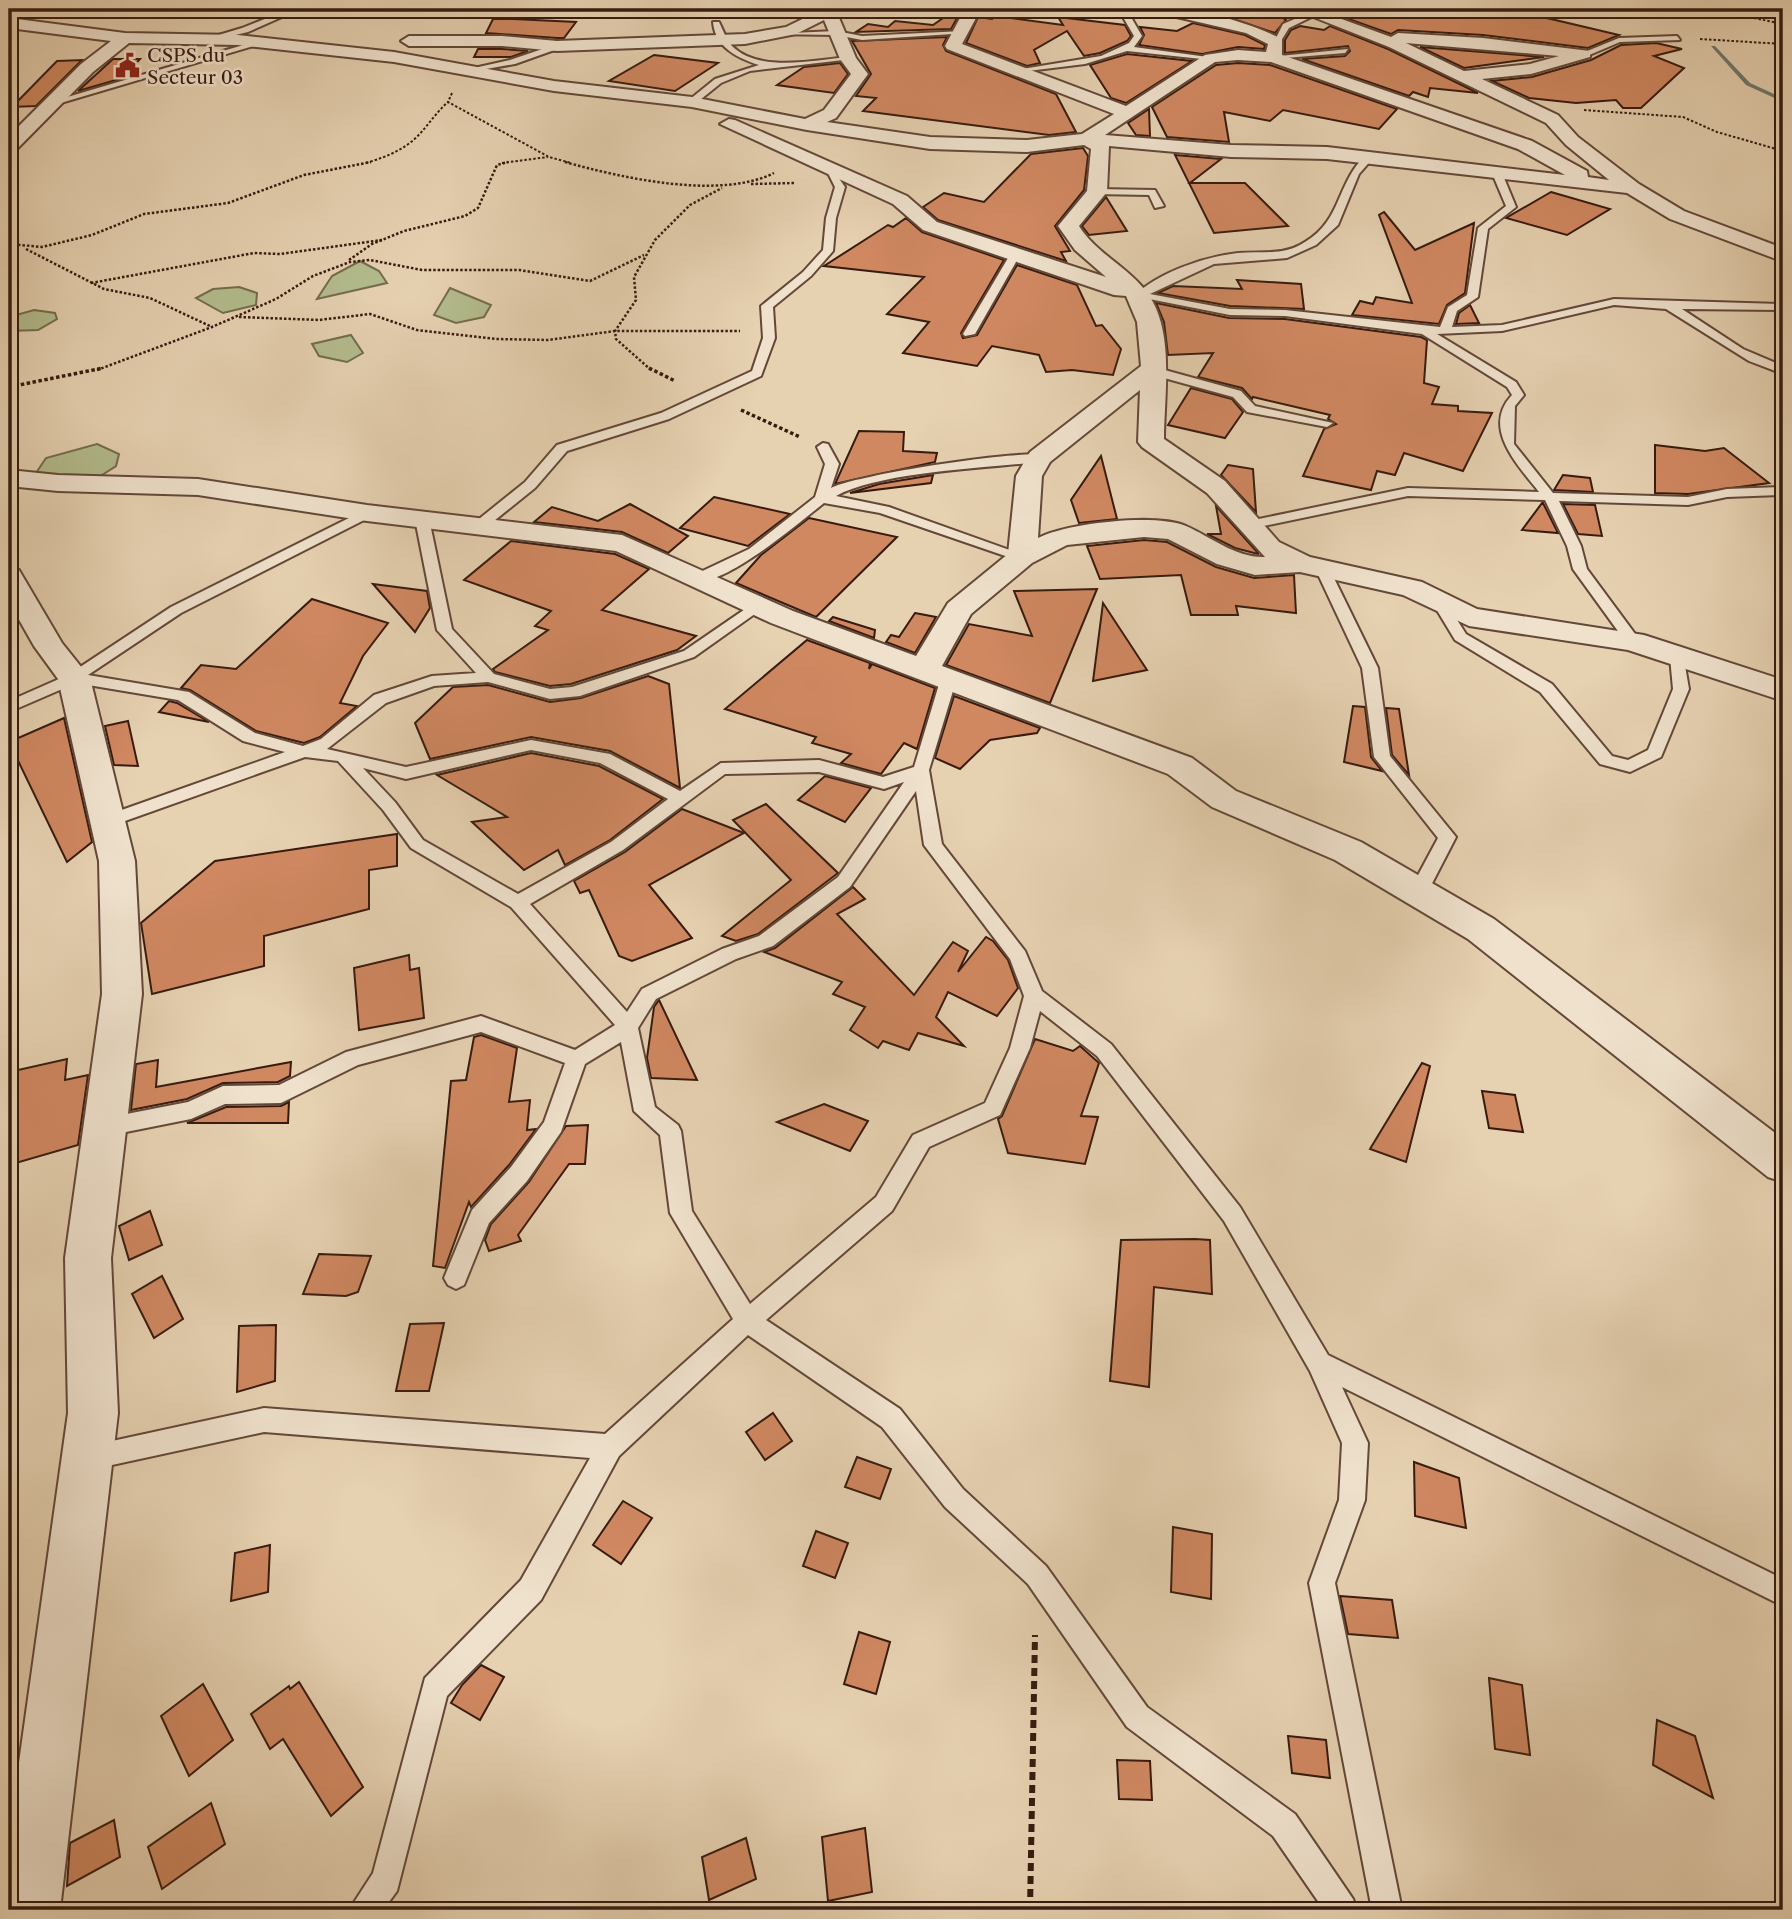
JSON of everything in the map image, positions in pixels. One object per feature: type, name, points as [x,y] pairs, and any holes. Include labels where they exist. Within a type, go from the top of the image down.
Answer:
[{"type":"street","points":[[396,30],[425,9],[677,12],[705,9]]},
{"type":"street","points":[[964,9],[968,18],[963,33],[953,46],[1126,113]]},
{"type":"street","points":[[1160,9],[1182,10],[1251,30],[1274,49],[1525,145],[1596,184]]},
{"type":"street","points":[[9,23],[125,38],[260,41],[396,30],[557,46],[722,40],[771,34],[790,31],[831,10],[836,33],[848,59],[860,74],[830,114],[807,125]]},
{"type":"street","points":[[1314,10],[1379,37],[1552,119],[1572,141],[1632,188],[1677,215],[1779,255]]},
{"type":"street","points":[[677,12],[716,24],[771,34]]},
{"type":"street","points":[[396,30],[477,72],[554,86],[692,102],[807,125],[930,144],[1027,146],[1087,139],[1368,158],[1632,188]]},
{"type":"street","points":[[260,41],[329,34],[369,37]]},
{"type":"street","points":[[1379,37],[1483,43],[1584,54]]},
{"type":"street","points":[[9,146],[87,68],[125,38]]},
{"type":"street","points":[[1087,139],[1211,58],[1274,49]]},
{"type":"street","points":[[1462,76],[1531,69],[1584,54]]},
{"type":"street","points":[[841,97],[851,111],[904,146],[912,172],[900,200]]},
{"type":"street","points":[[692,102],[701,112],[789,152],[835,178],[900,200],[930,226],[1140,296]]},
{"type":"street","points":[[1087,139],[1100,147],[1097,192],[1069,226],[1078,243],[1140,296],[1150,322],[1151,442],[1216,487],[1269,548],[1312,566],[1412,588],[1469,617],[1633,642],[1783,691]]},
{"type":"street","points":[[1022,557],[1029,476],[1039,458],[1150,370]]},
{"type":"street","points":[[9,478],[58,483],[198,488],[367,513],[622,542],[760,606],[936,676],[1180,766],[1224,799],[1348,851],[1481,929],[1783,1164]]},
{"type":"street","points":[[936,676],[959,609],[1022,557],[1061,537],[1144,529],[1174,531],[1227,558],[1255,566],[1312,566]]},
{"type":"street","points":[[9,576],[49,646],[75,678],[117,861],[122,994],[88,1258],[93,1413],[29,1910]]},
{"type":"lane","points":[[206,40],[245,30],[296,9]]},
{"type":"lane","points":[[1020,70],[1078,64],[1127,49],[1137,41],[1138,36],[1124,12],[1127,9]]},
{"type":"lane","points":[[1314,10],[1286,26],[1274,49],[1345,51]]},
{"type":"lane","points":[[716,24],[722,40],[738,56],[769,66]]},
{"type":"lane","points":[[771,34],[836,33],[862,38],[963,33]]},
{"type":"lane","points":[[1584,54],[1619,40],[1677,38]]},
{"type":"lane","points":[[51,103],[260,41]]},
{"type":"lane","points":[[477,72],[557,46]]},
{"type":"lane","points":[[1127,49],[1211,58]]},
{"type":"lane","points":[[692,102],[718,81],[744,70],[848,59]]},
{"type":"lane","points":[[1140,296],[1179,272],[1224,258],[1287,257],[1302,251],[1330,229],[1346,203],[1353,175],[1368,158]]},
{"type":"lane","points":[[1446,330],[1452,309],[1472,297],[1483,228],[1511,207],[1497,173]]},
{"type":"lane","points":[[479,526],[530,485],[562,448],[665,416],[712,397],[757,373],[769,331],[767,306],[807,274],[828,251],[835,178]]},
{"type":"lane","points":[[1097,192],[1152,192],[1159,206]]},
{"type":"lane","points":[[969,334],[1015,255]]},
{"type":"lane","points":[[1140,296],[1202,309],[1284,313],[1426,331],[1502,328],[1614,302],[1667,306],[1783,307]]},
{"type":"lane","points":[[1667,306],[1696,321],[1753,360],[1783,370]]},
{"type":"lane","points":[[1426,331],[1511,385],[1518,395],[1509,405],[1508,443],[1551,499],[1574,546],[1580,569],[1633,642]]},
{"type":"lane","points":[[1150,370],[1237,394],[1251,409],[1327,423]]},
{"type":"lane","points":[[821,499],[832,464],[822,447]]},
{"type":"lane","points":[[699,578],[754,552],[821,499],[846,485],[908,473],[1039,458]]},
{"type":"lane","points":[[1249,524],[1408,492],[1551,499],[1688,501],[1727,493],[1783,491]]},
{"type":"lane","points":[[821,499],[860,501],[1022,557]]},
{"type":"lane","points":[[9,707],[75,678],[176,610],[367,513]]},
{"type":"lane","points":[[422,519],[445,630],[488,677]]},
{"type":"lane","points":[[1312,566],[1370,668],[1382,757],[1447,837],[1418,892]]},
{"type":"lane","points":[[1439,602],[1460,637],[1546,688],[1606,760],[1630,766],[1655,753],[1681,689],[1678,657]]},
{"type":"lane","points":[[108,821],[307,752],[327,743],[380,699],[432,681],[488,677],[550,694],[574,692],[689,654],[760,606]]},
{"type":"lane","points":[[936,676],[921,770],[933,845],[1018,956],[1034,996],[1104,1050],[1153,1109],[1232,1214],[1319,1363],[1355,1443],[1352,1500],[1322,1583],[1387,1910]]},
{"type":"lane","points":[[75,678],[183,696],[249,737],[307,752],[343,756],[406,773],[531,745],[604,758],[682,799]]},
{"type":"lane","points":[[343,756],[389,806],[417,844],[518,902],[628,1027],[645,1111],[670,1131],[681,1213],[747,1321],[891,1418],[954,1498],[1037,1575],[1137,1717],[1284,1825],[1342,1910]]},
{"type":"lane","points":[[518,902],[617,846],[721,769],[819,766],[884,783],[921,770]]},
{"type":"lane","points":[[456,1278],[480,1217],[519,1174],[553,1126],[577,1059],[628,1027],[649,994],[729,954],[766,941],[844,882],[921,770]]},
{"type":"lane","points":[[364,1910],[386,1880],[435,1688],[531,1590],[610,1447],[747,1321],[884,1204],[921,1142],[993,1108],[1020,1048],[1034,996]]},
{"type":"lane","points":[[106,1127],[191,1110],[223,1095],[281,1094],[353,1058],[481,1024],[577,1059]]},
{"type":"lane","points":[[1319,1363],[1783,1593]]},
{"type":"lane","points":[[87,1457],[264,1420],[610,1447]]},
{"type":"path","points":[[1710,9],[1783,24]]},
{"type":"path","points":[[1677,38],[1783,44]]},
{"type":"path","points":[[9,244],[42,247],[92,235],[144,214],[228,203],[304,175],[356,167],[395,153],[413,141],[448,102],[452,92],[449,87],[477,72]]},
{"type":"path","points":[[448,102],[549,157],[615,176],[723,187],[760,180],[781,170],[789,152]]},
{"type":"path","points":[[1521,104],[1683,117],[1717,132],[1783,151]]},
{"type":"path","points":[[9,387],[79,375],[120,363],[212,327],[342,265],[382,240],[404,231],[465,216],[478,208],[497,165],[513,160],[549,157]]},
{"type":"path","points":[[736,185],[835,178]]},
{"type":"path","points":[[723,187],[691,205],[644,255],[634,277],[636,300],[615,331],[616,339],[654,372],[822,447]]},
{"type":"path","points":[[91,283],[254,253],[280,254],[382,240]]},
{"type":"path","points":[[22,247],[104,289],[150,299],[212,327]]},
{"type":"path","points":[[342,265],[370,260],[422,270],[519,270],[590,281],[644,255]]},
{"type":"path","points":[[234,317],[319,320],[370,314],[417,330],[496,340],[548,340],[615,331],[769,331]]},
{"type":"path","points":[[1030,1910],[1037,1575]]},
{"type":"green space","points":[[360,261],[379,271],[387,283],[317,299],[332,276]]},
{"type":"green space","points":[[239,287],[257,293],[256,305],[223,313],[196,298],[213,289]]},
{"type":"green space","points":[[450,288],[491,305],[484,317],[456,323],[434,315]]},
{"type":"green space","points":[[34,310],[55,313],[57,319],[38,330],[9,331],[9,317]]},
{"type":"green space","points":[[351,335],[363,353],[347,362],[319,356],[312,344]]},
{"type":"green space","points":[[97,444],[119,454],[116,466],[88,484],[34,476],[46,458]]},
{"type":"building","points":[[1478,9],[1503,18],[1517,11],[1619,35],[1588,48],[1483,35],[1398,30],[1391,34],[1343,17],[1350,11],[1378,16],[1378,11],[1443,17]]},
{"type":"building","points":[[1220,10],[1242,14],[1272,11],[1286,20],[1275,33],[1215,13]]},
{"type":"building","points":[[949,14],[957,18],[951,29],[856,32],[868,24],[888,27],[895,21],[933,25]]},
{"type":"building","points":[[996,16],[1063,25],[1058,17],[1125,25],[1131,36],[1127,41],[1100,53],[1084,56],[1067,31],[1034,50],[1040,63],[1027,66],[966,43],[978,17],[992,19]]},
{"type":"building","points":[[493,19],[576,22],[564,38],[557,38],[486,33]]},
{"type":"building","points":[[1193,23],[1245,35],[1265,45],[1264,49],[1238,47],[1202,54],[1139,45],[1144,35],[1140,27],[1177,31]]},
{"type":"building","points":[[1300,26],[1324,30],[1330,26],[1388,49],[1478,93],[1430,88],[1428,97],[1413,92],[1409,96],[1302,59],[1345,56],[1350,51],[1348,46],[1285,53],[1285,40],[1291,30]]},
{"type":"building","points":[[947,37],[943,45],[946,51],[1056,94],[1076,132],[1049,135],[863,111],[876,98],[856,96],[871,74],[852,41]]},
{"type":"building","points":[[1656,43],[1682,49],[1654,56],[1684,68],[1641,108],[1623,108],[1616,100],[1576,103],[1529,98],[1492,81],[1532,77],[1591,60],[1621,45]]},
{"type":"building","points":[[1420,47],[1544,57],[1464,68]]},
{"type":"building","points":[[478,49],[528,51],[511,57],[474,57]]},
{"type":"building","points":[[1127,54],[1192,61],[1126,103],[1111,98],[1090,65]]},
{"type":"building","points":[[654,55],[718,63],[675,91],[609,81]]},
{"type":"building","points":[[113,59],[140,59],[123,78],[78,91]]},
{"type":"building","points":[[82,60],[36,106],[12,107],[57,61]]},
{"type":"building","points":[[840,63],[848,74],[834,93],[777,85],[804,67]]},
{"type":"building","points":[[1216,65],[1270,65],[1397,109],[1379,129],[1283,110],[1270,121],[1224,112],[1229,142],[1167,137],[1152,107]]},
{"type":"building","points":[[1149,109],[1150,136],[1136,135],[1128,123]]},
{"type":"building","points":[[1083,148],[1088,156],[1084,190],[1055,226],[1070,251],[1061,252],[1066,261],[938,220],[923,207],[944,193],[984,202],[1031,154]]},
{"type":"building","points":[[1175,155],[1221,159],[1190,183],[1245,183],[1288,226],[1214,233]]},
{"type":"building","points":[[1551,192],[1610,209],[1567,235],[1506,218]]},
{"type":"building","points":[[1106,197],[1127,231],[1089,235],[1082,226]]},
{"type":"building","points":[[1384,212],[1415,250],[1474,223],[1465,293],[1447,305],[1439,324],[1352,315],[1360,301],[1373,304],[1376,297],[1412,303],[1379,215]]},
{"type":"building","points":[[906,218],[922,232],[1004,260],[961,333],[963,338],[977,335],[1017,265],[1077,285],[1096,326],[1102,325],[1121,349],[1113,375],[1072,370],[1046,372],[1039,355],[992,346],[977,366],[903,353],[929,322],[887,314],[924,277],[824,266],[888,225],[893,227]]},
{"type":"building","points":[[1237,280],[1301,284],[1304,309],[1230,306],[1158,293],[1173,286],[1242,289]]},
{"type":"building","points":[[1156,303],[1229,318],[1285,319],[1421,337],[1427,340],[1424,383],[1439,387],[1432,404],[1458,406],[1458,411],[1492,413],[1463,471],[1404,453],[1395,475],[1377,471],[1371,490],[1303,476],[1324,429],[1336,424],[1328,419],[1330,415],[1253,397],[1252,399],[1242,388],[1198,377],[1213,353],[1168,355],[1164,322]]},
{"type":"building","points":[[1470,305],[1479,323],[1456,324],[1459,313]]},
{"type":"building","points":[[1191,388],[1232,399],[1243,412],[1225,438],[1168,425]]},
{"type":"building","points":[[859,431],[904,432],[903,451],[937,453],[935,462],[835,484]]},
{"type":"building","points":[[1655,445],[1705,451],[1724,448],[1769,483],[1688,494],[1655,493]]},
{"type":"building","points":[[1101,456],[1117,519],[1079,523],[1071,500]]},
{"type":"building","points":[[1228,465],[1253,469],[1256,512],[1221,475]]},
{"type":"building","points":[[933,475],[931,483],[850,493],[879,484]]},
{"type":"building","points":[[1563,475],[1590,478],[1593,492],[1554,490]]},
{"type":"building","points":[[714,497],[790,514],[748,546],[680,528]]},
{"type":"building","points":[[1542,503],[1558,533],[1522,530]]},
{"type":"building","points":[[630,504],[688,536],[668,553],[622,532],[534,522],[552,507],[598,521]]},
{"type":"building","points":[[1563,504],[1595,505],[1602,536],[1578,534]]},
{"type":"building","points":[[1216,506],[1258,554],[1235,548],[1207,534],[1221,534]]},
{"type":"building","points":[[809,518],[897,537],[816,617],[736,583],[761,555]]},
{"type":"building","points":[[1144,540],[1167,542],[1216,567],[1254,578],[1294,575],[1296,613],[1236,606],[1238,615],[1191,615],[1181,575],[1100,579],[1087,546]]},
{"type":"building","points":[[511,541],[615,554],[649,569],[602,610],[696,636],[677,650],[571,684],[550,686],[495,672],[493,669],[548,630],[535,626],[551,611],[464,580]]},
{"type":"building","points":[[373,584],[427,591],[430,608],[415,632]]},
{"type":"building","points":[[1097,589],[1050,703],[946,665],[969,624],[1032,636],[1014,591]]},
{"type":"building","points":[[312,599],[388,623],[363,656],[340,703],[357,706],[320,737],[304,743],[256,731],[190,690],[181,688],[201,665],[236,669]]},
{"type":"building","points":[[1103,603],[1147,670],[1093,681]]},
{"type":"building","points":[[915,613],[936,617],[915,653],[886,642],[891,635],[899,637]]},
{"type":"building","points":[[833,617],[875,630],[874,638],[829,621]]},
{"type":"building","points":[[807,640],[870,663],[869,669],[872,664],[935,688],[917,749],[904,743],[881,774],[841,763],[851,754],[812,743],[816,737],[725,709]]},
{"type":"building","points":[[648,676],[669,684],[680,788],[610,751],[531,737],[430,759],[415,723],[453,687],[488,685],[550,702],[581,698]]},
{"type":"building","points":[[954,696],[1040,728],[1037,733],[990,740],[960,769],[935,758]]},
{"type":"building","points":[[169,701],[177,703],[209,722],[159,712]]},
{"type":"building","points":[[1353,706],[1365,707],[1371,757],[1382,771],[1344,762]]},
{"type":"building","points":[[1386,708],[1399,709],[1409,775],[1392,755]]},
{"type":"building","points":[[64,718],[92,842],[67,862],[9,742]]},
{"type":"building","points":[[128,721],[138,766],[114,765],[105,726]]},
{"type":"building","points":[[531,753],[599,766],[663,799],[610,840],[565,865],[558,850],[524,870],[472,822],[507,817],[437,775]]},
{"type":"building","points":[[825,776],[871,788],[845,822],[798,800]]},
{"type":"building","points":[[766,804],[838,873],[758,934],[736,941],[722,936],[791,880],[733,820]]},
{"type":"building","points":[[682,809],[744,833],[649,885],[692,938],[632,961],[619,956],[589,890],[580,893],[574,881],[625,852]]},
{"type":"building","points":[[397,834],[397,866],[369,870],[369,909],[264,936],[264,966],[152,994],[141,923],[215,861]]},
{"type":"building","points":[[853,887],[865,899],[837,914],[914,995],[953,942],[968,951],[958,972],[986,937],[993,941],[1008,960],[1018,988],[997,1016],[948,992],[936,1017],[964,1046],[918,1033],[909,1050],[883,1041],[878,1048],[850,1030],[865,1007],[833,994],[842,982],[764,952],[775,948]]},
{"type":"building","points":[[409,955],[410,970],[419,968],[424,1018],[359,1030],[354,968]]},
{"type":"building","points":[[659,1000],[697,1080],[651,1078],[647,1058],[654,1007]]},
{"type":"building","points":[[481,1035],[517,1048],[509,1102],[530,1100],[527,1130],[536,1129],[509,1165],[471,1207],[469,1202],[445,1268],[433,1266],[451,1081],[466,1080],[474,1037]]},
{"type":"building","points":[[1035,1039],[1073,1051],[1080,1046],[1099,1063],[1081,1116],[1098,1117],[1085,1164],[1008,1153],[998,1119],[1002,1116]]},
{"type":"building","points":[[67,1059],[65,1080],[88,1075],[78,1145],[9,1165],[9,1072]]},
{"type":"building","points":[[158,1060],[156,1087],[291,1062],[290,1076],[278,1082],[223,1083],[187,1099],[131,1110],[136,1064]]},
{"type":"building","points":[[1422,1063],[1430,1066],[1406,1162],[1370,1149]]},
{"type":"building","points":[[1482,1091],[1515,1095],[1523,1132],[1489,1128]]},
{"type":"building","points":[[289,1102],[288,1123],[187,1123],[226,1107],[281,1106]]},
{"type":"building","points":[[824,1104],[868,1121],[850,1151],[777,1122]]},
{"type":"building","points":[[588,1125],[585,1164],[569,1164],[518,1235],[521,1241],[489,1251],[485,1240],[491,1224],[529,1182],[566,1126]]},
{"type":"building","points":[[150,1211],[162,1245],[129,1260],[119,1226]]},
{"type":"building","points":[[1121,1240],[1210,1240],[1212,1294],[1154,1287],[1149,1387],[1110,1381]]},
{"type":"building","points":[[319,1254],[371,1256],[358,1292],[346,1296],[303,1294]]},
{"type":"building","points":[[162,1276],[183,1319],[154,1338],[132,1294]]},
{"type":"building","points":[[444,1323],[429,1391],[396,1391],[410,1324]]},
{"type":"building","points":[[276,1325],[275,1381],[237,1392],[239,1326]]},
{"type":"building","points":[[773,1413],[792,1441],[765,1460],[746,1432]]},
{"type":"building","points":[[857,1457],[891,1469],[880,1499],[845,1487]]},
{"type":"building","points":[[1414,1462],[1459,1478],[1466,1528],[1415,1516]]},
{"type":"building","points":[[623,1501],[652,1518],[621,1564],[593,1545]]},
{"type":"building","points":[[1173,1527],[1212,1534],[1211,1599],[1171,1592]]},
{"type":"building","points":[[816,1531],[848,1543],[835,1578],[803,1566]]},
{"type":"building","points":[[270,1545],[268,1592],[231,1601],[235,1553]]},
{"type":"building","points":[[1340,1596],[1392,1600],[1398,1638],[1348,1634]]},
{"type":"building","points":[[859,1632],[890,1642],[876,1694],[844,1684]]},
{"type":"building","points":[[481,1665],[504,1677],[480,1720],[451,1703],[462,1685]]},
{"type":"building","points":[[1489,1678],[1522,1685],[1530,1755],[1495,1749]]},
{"type":"building","points":[[299,1682],[363,1787],[331,1816],[283,1739],[270,1749],[251,1714],[289,1686],[290,1689]]},
{"type":"building","points":[[203,1684],[233,1740],[189,1776],[161,1716]]},
{"type":"building","points":[[1657,1720],[1695,1736],[1713,1798],[1653,1765]]},
{"type":"building","points":[[1288,1736],[1326,1740],[1330,1778],[1292,1773]]},
{"type":"building","points":[[1117,1760],[1150,1761],[1152,1800],[1119,1799]]},
{"type":"building","points":[[211,1803],[225,1844],[162,1889],[148,1847]]},
{"type":"building","points":[[114,1820],[120,1857],[67,1886],[70,1843]]},
{"type":"building","points":[[865,1828],[872,1892],[828,1901],[822,1837]]},
{"type":"building","points":[[746,1838],[756,1879],[709,1900],[702,1857]]},
{"type":"waterway","points":[[1713,47],[1748,84],[1783,100]]},
{"type":"place","name":"CSPS du Secteur 03","points":[[127,66]]}]
